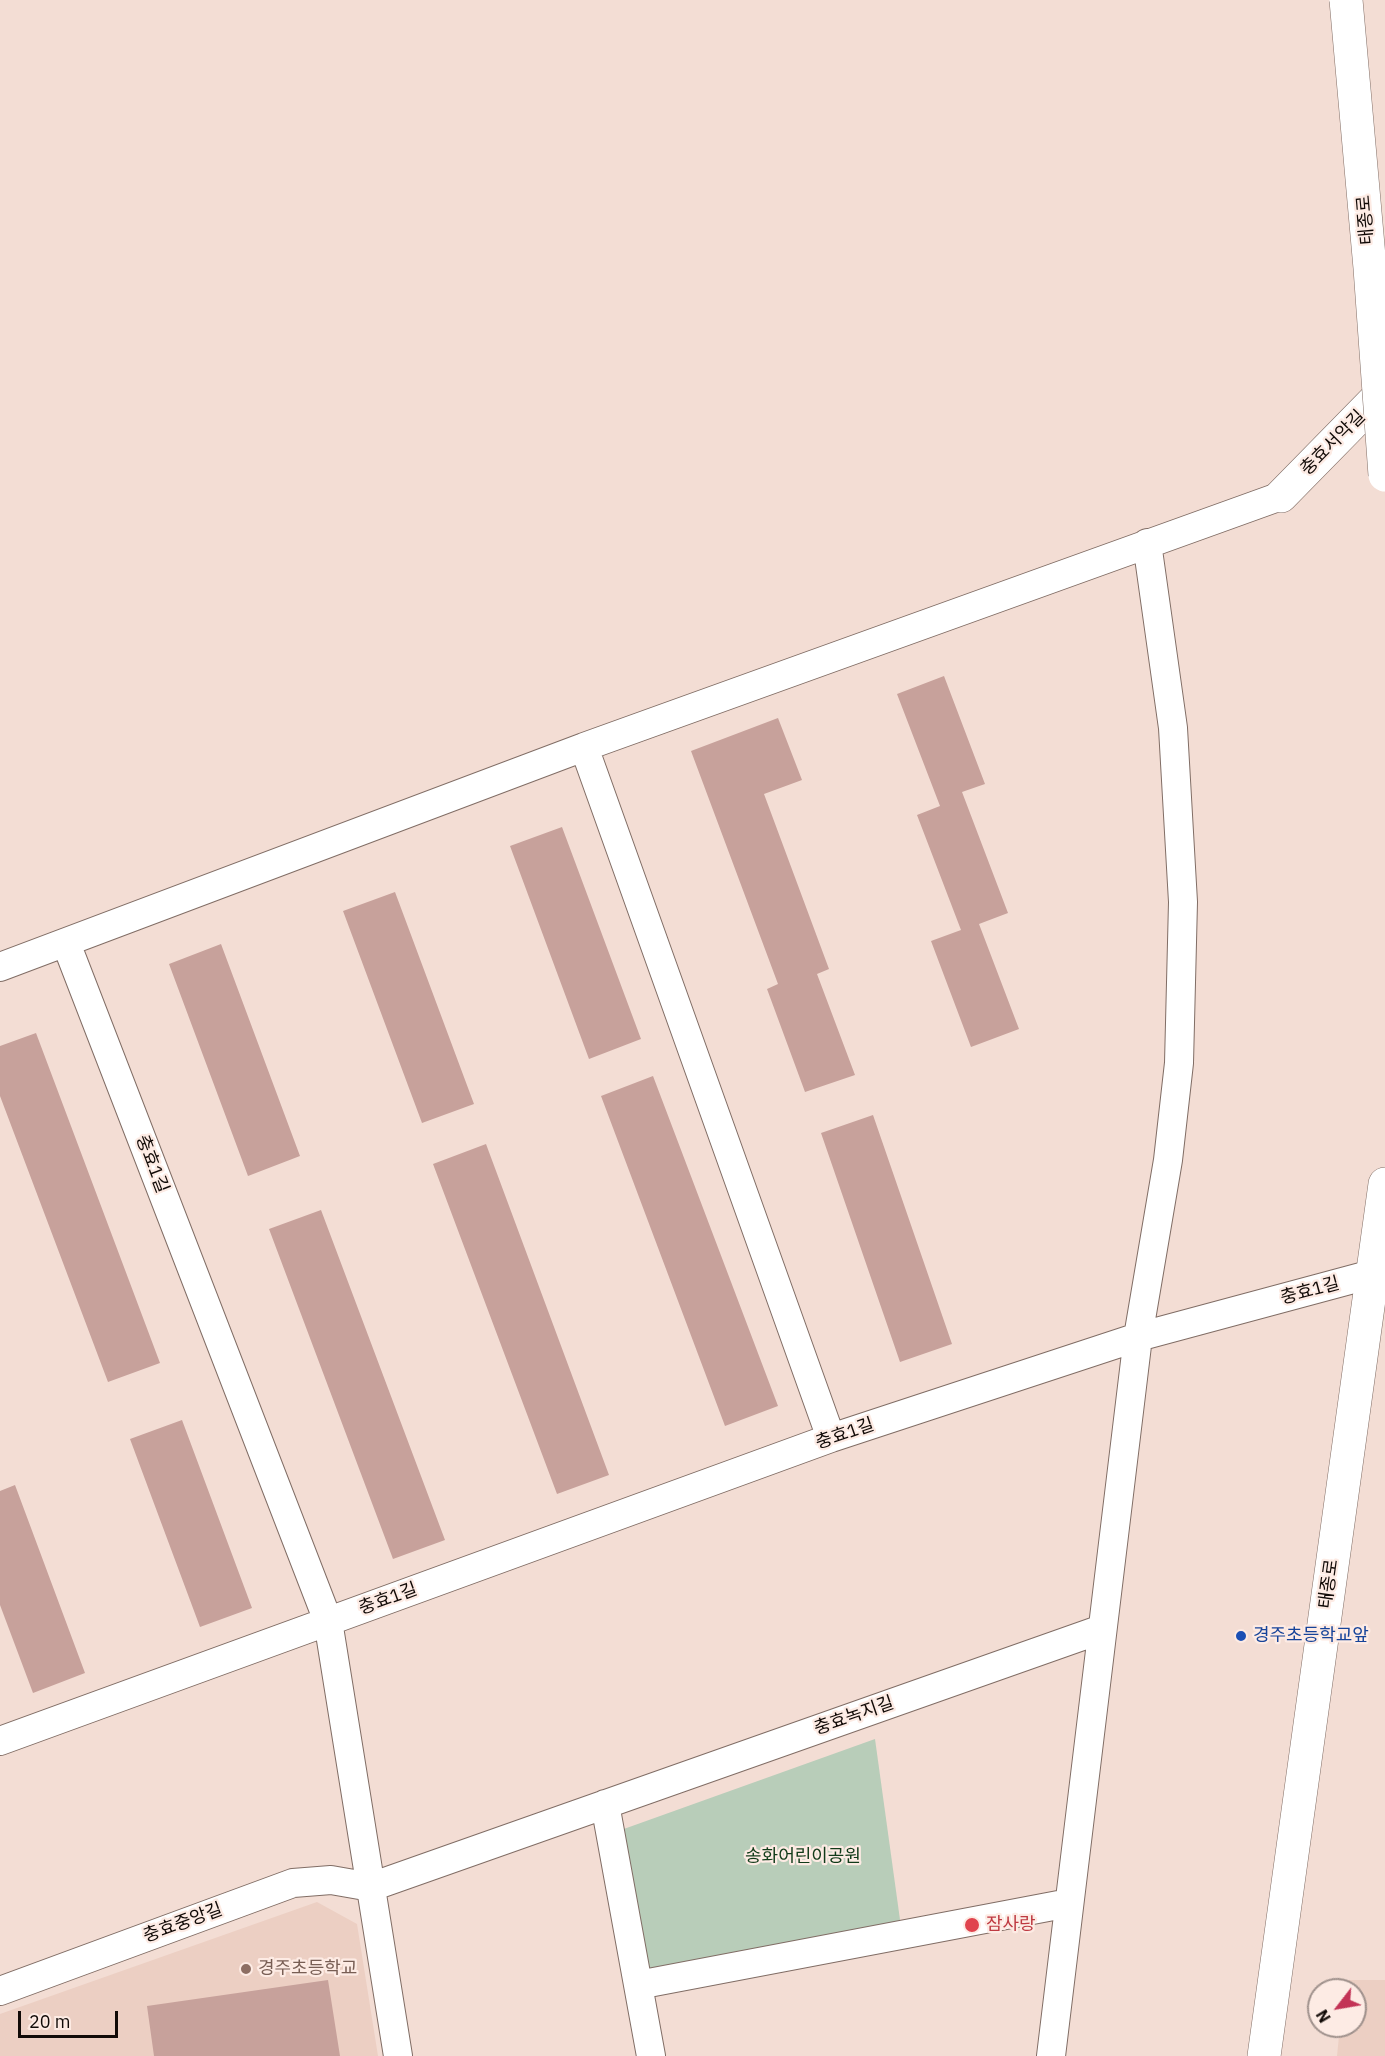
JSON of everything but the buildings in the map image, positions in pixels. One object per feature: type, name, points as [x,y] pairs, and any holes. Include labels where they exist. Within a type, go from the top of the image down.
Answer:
[{"type":"street","name":"태종로","points":[[1346,0],[1370,268],[1385,475]]},
{"type":"street","name":"충효서악길","points":[[1281,496],[1385,390]]},
{"type":"street","points":[[0,967],[584,747],[1281,496]]},
{"type":"street","points":[[1051,2056],[1138,1337],[1167,1160],[1179,1063],[1183,902],[1173,728],[1147,543]]},
{"type":"street","points":[[584,747],[831,1438]]},
{"type":"street","name":"충효1길","points":[[66,943],[328,1621]]},
{"type":"street","name":"태종로","points":[[1264,2056],[1385,1184]]},
{"type":"street","name":"충효1길","points":[[0,1741],[831,1438],[1138,1337],[1372,1274]]},
{"type":"street","points":[[328,1621],[398,2056]]},
{"type":"street","name":"충효녹지길","points":[[371,1887],[1102,1629]]},
{"type":"street","points":[[605,1804],[651,2056]]},
{"type":"street","name":"충효중앙길","points":[[0,1991],[293,1883],[331,1880],[371,1887]]},
{"type":"street","points":[[638,1985],[1068,1903]]},
{"type":"shaded area","name":"경주초등학교","points":[[317,1902],[357,1924],[378,2056],[0,2056],[0,2014]]},
{"type":"shaded area","points":[[1367,1980],[1385,1980],[1385,2056],[1337,2056],[1339,2038],[1367,2038]]},
{"type":"green space","name":"송화어린이공원","points":[[875,1739],[901,1927],[646,1977],[621,1830]]},
{"type":"place","name":"경주초등학교앞","points":[[1241,1636]]},
{"type":"place","name":"잠사랑","points":[[972,1925]]},
{"type":"place","name":"경주초등학교","points":[[246,1969]]}]
